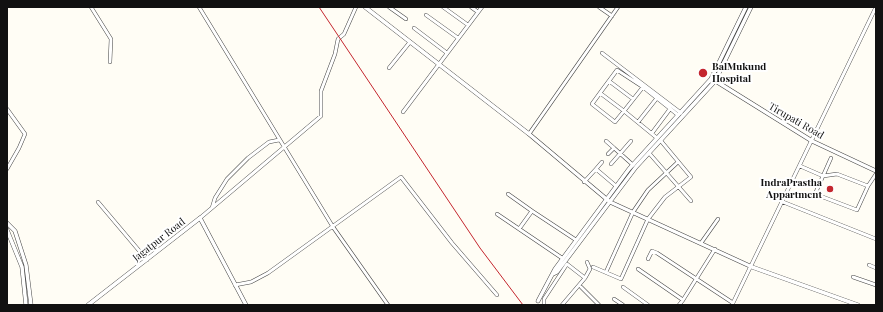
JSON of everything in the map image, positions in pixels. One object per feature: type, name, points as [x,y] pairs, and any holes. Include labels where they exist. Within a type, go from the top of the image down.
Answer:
[{"type":"street","points":[[91,7],[111,39],[110,62]]},
{"type":"street","points":[[199,7],[333,227],[388,305]]},
{"type":"street","points":[[200,218],[321,116],[322,91],[335,54],[338,39],[344,34],[356,7]]},
{"type":"street","points":[[365,7],[529,134],[584,182],[610,202],[752,267],[849,304],[858,305]]},
{"type":"street","points":[[389,7],[406,19]]},
{"type":"street","points":[[443,7],[468,25]]},
{"type":"street","points":[[471,7],[478,12]]},
{"type":"street","points":[[403,112],[482,7]]},
{"type":"street","points":[[599,7],[612,16]]},
{"type":"street","points":[[529,134],[618,7]]},
{"type":"street","points":[[538,301],[553,274],[558,272],[659,139],[711,78],[746,7]]},
{"type":"street","points":[[544,305],[544,299],[576,240],[606,199],[633,165],[684,115],[715,81],[751,7]]},
{"type":"street","points":[[648,259],[652,251],[696,278],[732,304],[752,267],[876,7]]},
{"type":"street","points":[[426,15],[458,38]]},
{"type":"street","points":[[414,28],[447,53]]},
{"type":"street","points":[[389,68],[410,42]]},
{"type":"street","points":[[602,53],[679,114]]},
{"type":"street","points":[[643,87],[616,122],[592,105],[618,69],[643,87],[670,109],[684,115]]},
{"type":"street","name":"Tirupati Road","points":[[711,78],[812,141],[876,171]]},
{"type":"street","points":[[609,81],[633,99]]},
{"type":"street","points":[[593,267],[621,279],[648,219],[666,197],[690,177],[659,139],[600,93]]},
{"type":"street","points":[[638,122],[657,98]]},
{"type":"street","points":[[7,109],[25,134],[7,169]]},
{"type":"street","points":[[652,133],[670,109]]},
{"type":"street","points":[[212,208],[215,198],[227,179],[248,158],[269,142],[279,140]]},
{"type":"street","points":[[606,141],[633,165]]},
{"type":"street","points":[[611,164],[631,141]]},
{"type":"street","points":[[607,156],[614,148]]},
{"type":"street","points":[[649,153],[691,202]]},
{"type":"street","points":[[831,158],[815,194],[857,210],[868,186],[876,174]]},
{"type":"street","points":[[584,182],[602,162]]},
{"type":"street","points":[[606,272],[633,212],[648,190],[678,162]]},
{"type":"street","points":[[800,166],[823,176],[837,174],[868,186]]},
{"type":"street","points":[[596,169],[616,186]]},
{"type":"street","points":[[235,285],[252,282],[268,273],[401,177],[452,243],[496,295]]},
{"type":"street","points":[[508,194],[576,240]]},
{"type":"street","points":[[98,202],[147,260]]},
{"type":"street","points":[[783,202],[876,239]]},
{"type":"street","points":[[519,229],[532,211]]},
{"type":"street","points":[[496,214],[565,261],[585,278]]},
{"type":"street","name":"Jagatpur Road","points":[[88,305],[200,218],[246,305]]},
{"type":"street","points":[[701,243],[718,219]]},
{"type":"street","points":[[7,223],[15,231],[26,265],[30,305]]},
{"type":"street","points":[[7,230],[22,267],[26,305]]},
{"type":"street","points":[[679,305],[715,249]]},
{"type":"street","points":[[562,305],[585,278],[590,269],[587,262]]},
{"type":"street","points":[[870,265],[876,268]]},
{"type":"street","points":[[638,269],[683,300]]},
{"type":"street","points":[[852,276],[876,285]]},
{"type":"street","points":[[581,287],[599,305]]},
{"type":"street","points":[[623,287],[648,305]]},
{"type":"street","points":[[614,299],[623,305]]},
{"type":"railway","points":[[319,7],[480,248],[523,305]]},
{"type":"place","name":"BalMukund Hospital","points":[[703,73]]},
{"type":"place","name":"IndraPrastha Appartment","points":[[830,189]]}]
